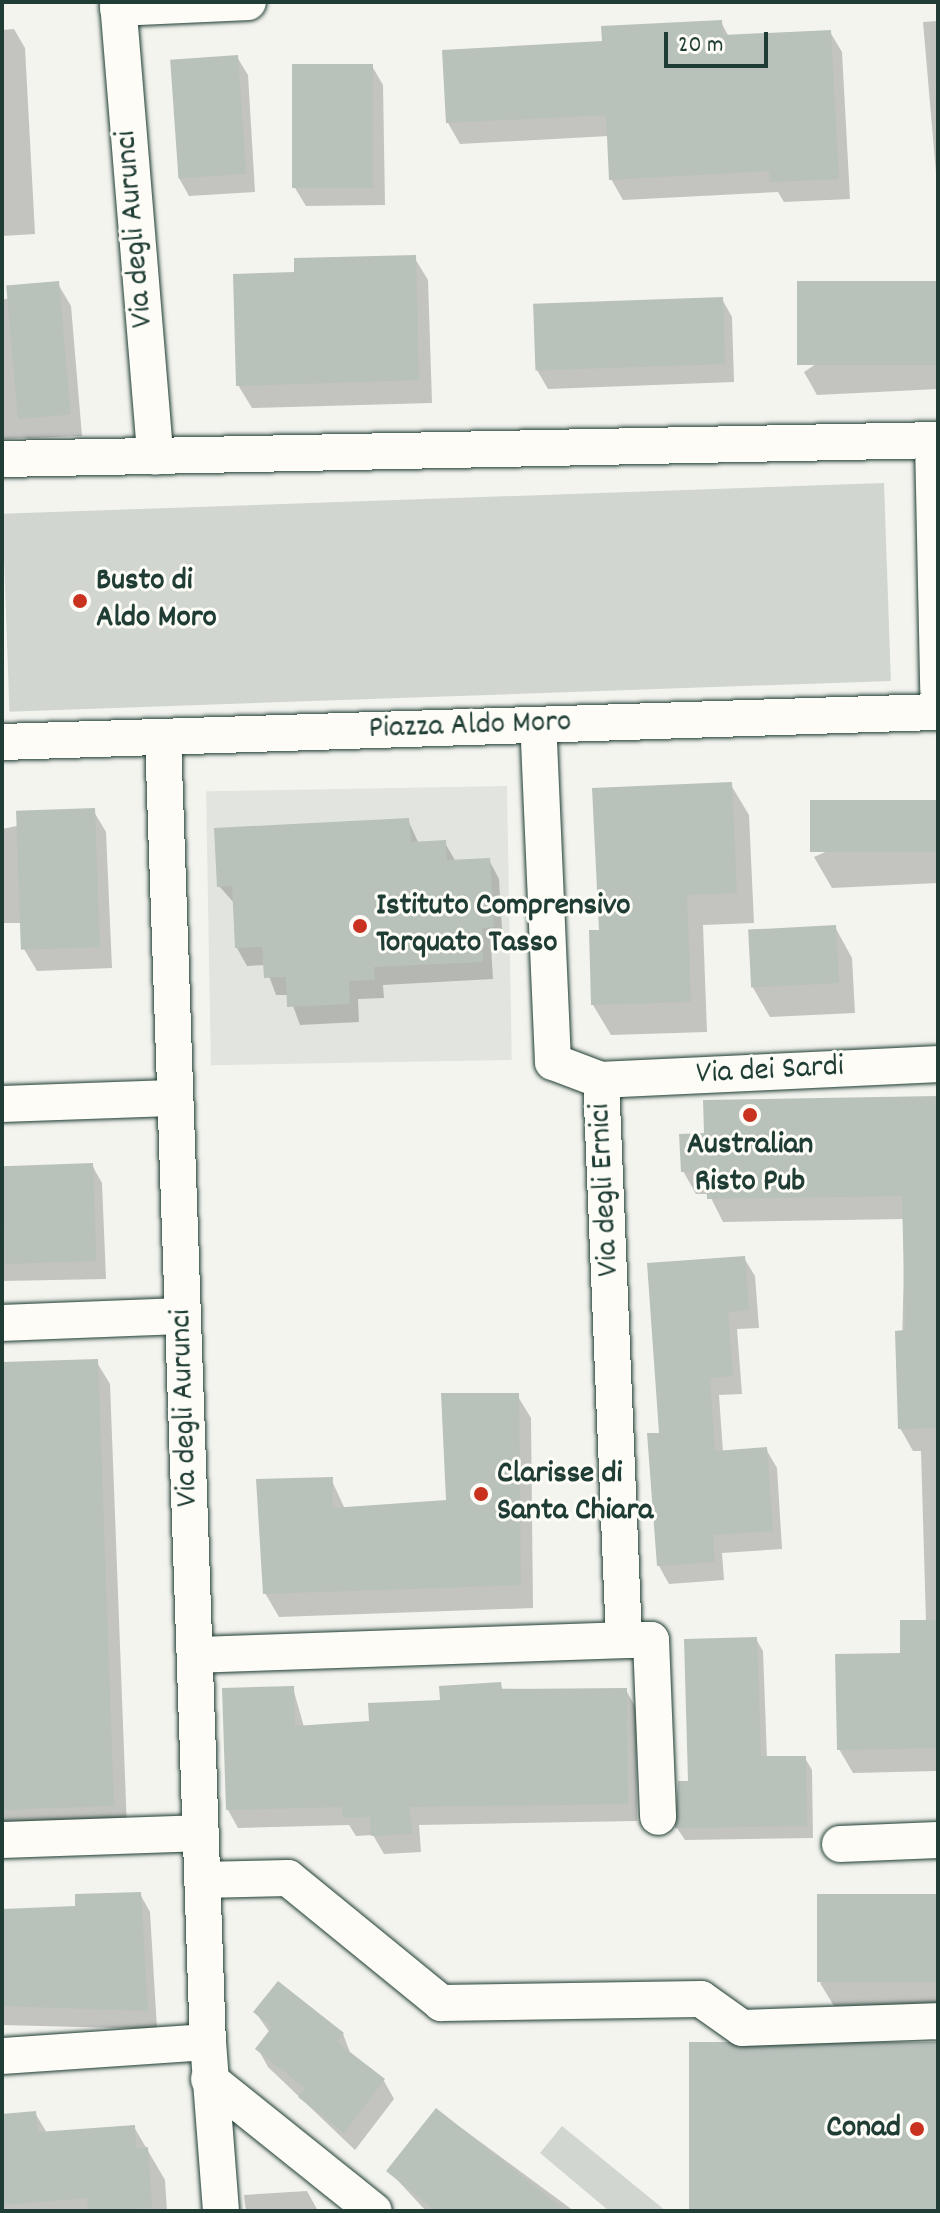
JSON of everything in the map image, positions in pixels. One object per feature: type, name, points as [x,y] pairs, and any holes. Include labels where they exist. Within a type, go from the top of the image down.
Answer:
[{"type":"street","points":[[118,5],[248,2]]},
{"type":"street","name":"Via degli Aurunci","points":[[118,5],[155,456]]},
{"type":"street","points":[[2,459],[936,440],[938,689]]},
{"type":"street","name":"Piazza Aldo Moro","points":[[2,742],[938,712]]},
{"type":"street","name":"Via degli Ernici","points":[[538,725],[553,1062],[601,1080],[624,1640]]},
{"type":"street","name":"Via degli Aurunci","points":[[163,737],[209,2079],[221,2211]]},
{"type":"street","name":"Via dei Sardi","points":[[601,1080],[938,1064]]},
{"type":"street","points":[[2,1104],[175,1098]]},
{"type":"street","points":[[2,1323],[183,1316]]},
{"type":"street","points":[[195,1655],[651,1640],[658,1817]]},
{"type":"street","points":[[2,1840],[201,1833]]},
{"type":"street","points":[[840,1844],[938,1840]]},
{"type":"street","points":[[202,1880],[288,1878],[441,2003],[701,1999],[742,2028],[938,2021]]},
{"type":"street","points":[[2,2056],[208,2042]]},
{"type":"street","points":[[209,2079],[374,2211]]},
{"type":"shaded area","points":[[884,483],[891,681],[9,712],[3,514]]},
{"type":"shaded area","name":"Istituto Comprensivo Torquato Tasso","points":[[507,786],[512,1060],[211,1065],[206,791]]},
{"type":"shaded area","points":[[562,2126],[666,2211],[609,2211],[540,2153]]},
{"type":"building","points":[[722,20],[723,35],[831,30],[839,179],[770,182],[769,171],[609,180],[606,115],[446,123],[442,50],[602,41],[601,26]]},
{"type":"building","points":[[238,55],[246,174],[178,178],[170,60]]},
{"type":"building","points":[[292,64],[373,64],[373,188],[292,188]]},
{"type":"building","points":[[416,255],[419,380],[236,386],[233,274],[294,272],[294,258]]},
{"type":"building","points":[[59,281],[71,414],[18,419],[6,286]]},
{"type":"building","points":[[797,281],[938,281],[938,365],[797,365]]},
{"type":"building","points":[[723,297],[725,364],[535,371],[533,304]]},
{"type":"building","points":[[732,782],[737,893],[687,895],[691,1002],[591,1005],[589,930],[599,930],[592,788]]},
{"type":"building","points":[[810,800],[938,800],[938,852],[810,852]]},
{"type":"building","points":[[95,808],[100,947],[21,950],[16,811]]},
{"type":"building","points":[[409,818],[411,842],[446,840],[447,860],[490,858],[494,927],[482,928],[483,962],[374,967],[375,980],[349,981],[350,1004],[287,1007],[286,977],[264,978],[262,947],[235,948],[232,886],[217,887],[214,828]]},
{"type":"building","points":[[836,925],[839,983],[751,988],[748,930]]},
{"type":"building","points":[[938,1096],[938,1428],[898,1429],[895,1331],[905,1330],[902,1196],[707,1199],[706,1171],[681,1172],[679,1134],[704,1133],[703,1100]]},
{"type":"building","points":[[93,1163],[96,1261],[5,1264],[2,1166]]},
{"type":"building","points":[[745,1256],[749,1310],[728,1312],[733,1376],[710,1378],[715,1451],[767,1447],[773,1531],[713,1535],[715,1562],[657,1566],[647,1433],[659,1433],[647,1263]]},
{"type":"building","points":[[98,1359],[114,1806],[2,1810],[2,1362]]},
{"type":"building","name":"Clarisse di Santa Chiara","points":[[441,1393],[519,1393],[521,1585],[263,1594],[256,1479],[333,1477],[332,1508],[446,1500]]},
{"type":"building","points":[[900,1620],[938,1620],[938,1748],[837,1750],[835,1654],[900,1653]]},
{"type":"building","points":[[757,1637],[761,1756],[806,1756],[807,1826],[675,1828],[678,1781],[688,1781],[684,1639]]},
{"type":"building","points":[[501,1682],[502,1689],[627,1688],[628,1804],[410,1807],[412,1834],[371,1836],[370,1817],[343,1818],[342,1807],[226,1810],[222,1688],[294,1686],[295,1726],[369,1721],[368,1703],[440,1700],[439,1686]]},
{"type":"building","points":[[141,1892],[148,2011],[2,2006],[2,1909],[75,1906],[75,1894]]},
{"type":"building","points":[[817,1894],[938,1894],[938,1982],[817,1982]]},
{"type":"building","points":[[278,1981],[344,2033],[337,2042],[385,2079],[344,2133],[298,2097],[305,2088],[255,2049],[272,2027],[253,2012]]},
{"type":"building","points":[[689,2042],[938,2042],[938,2211],[689,2211]]},
{"type":"building","points":[[436,2108],[566,2211],[436,2211],[386,2171]]},
{"type":"building","points":[[36,2111],[38,2132],[135,2125],[136,2149],[148,2147],[152,2208],[88,2211],[87,2198],[2,2205],[2,2114]]},
{"type":"place","name":"Busto di Aldo Moro","points":[[80,601]]},
{"type":"place","name":"Istituto Comprensivo Torquato Tasso","points":[[360,926]]},
{"type":"place","name":"Australian Risto Pub","points":[[750,1115]]},
{"type":"place","name":"Clarisse di Santa Chiara","points":[[481,1494]]},
{"type":"place","name":"Conad","points":[[917,2129]]}]
